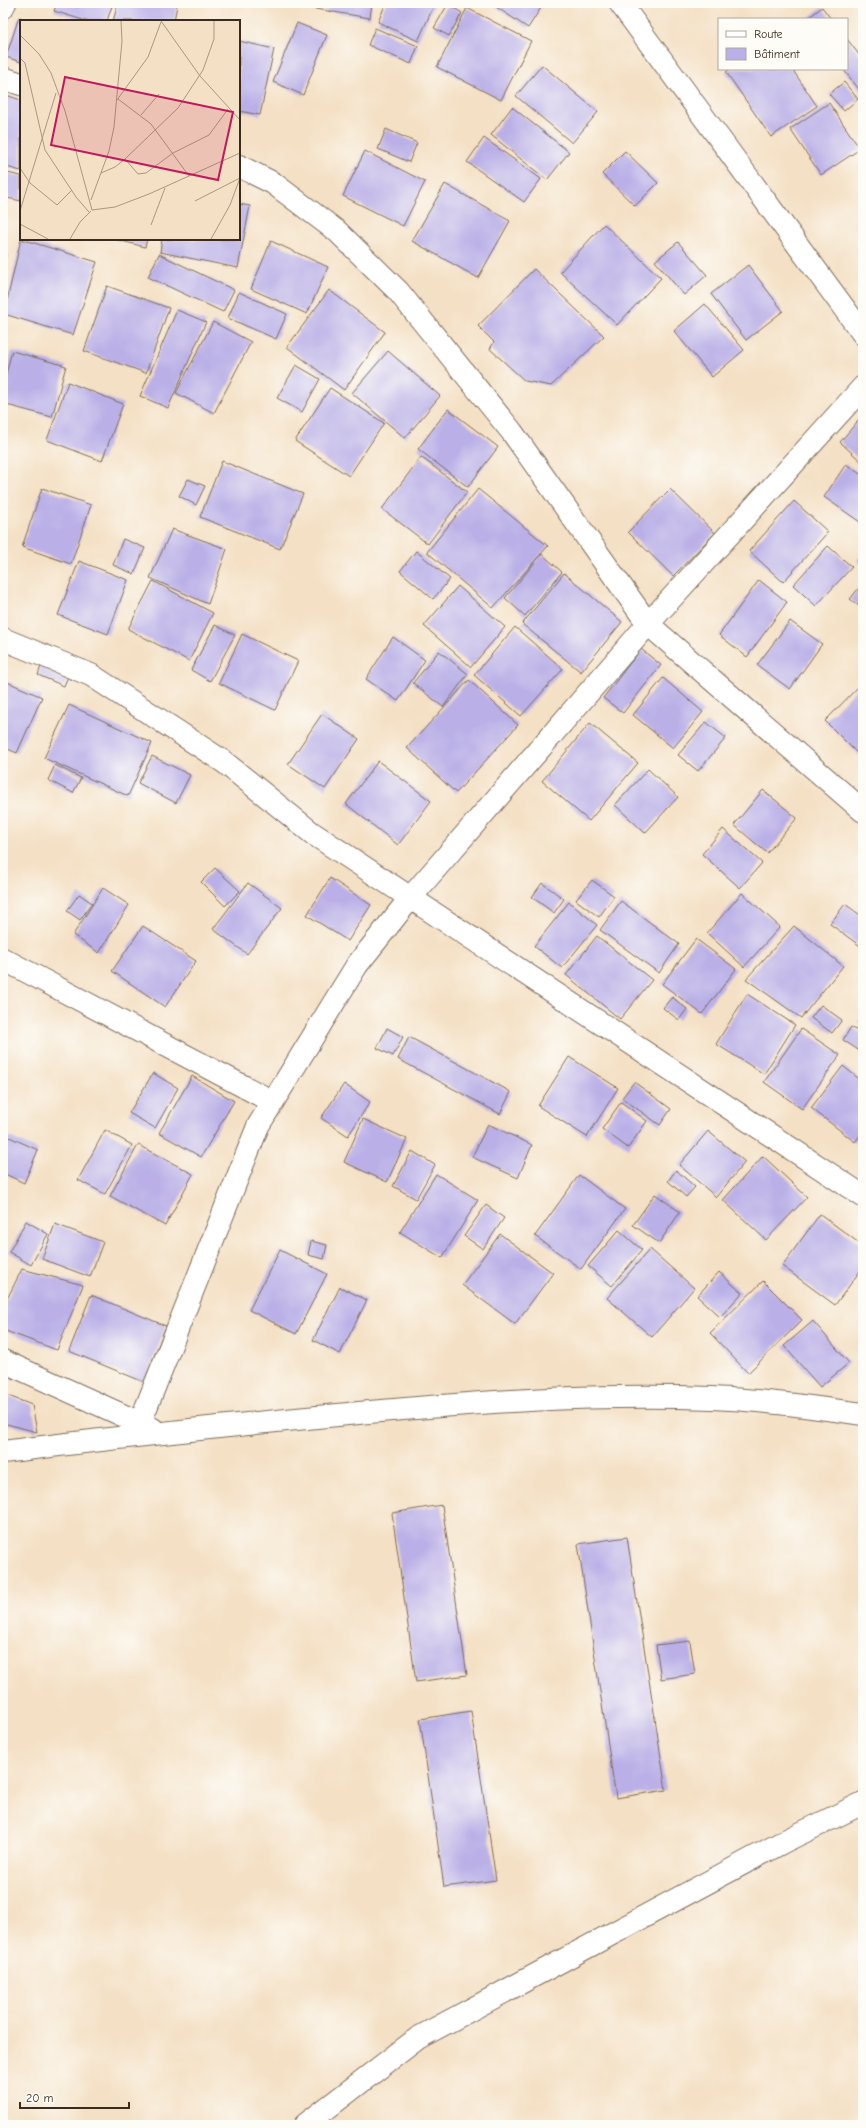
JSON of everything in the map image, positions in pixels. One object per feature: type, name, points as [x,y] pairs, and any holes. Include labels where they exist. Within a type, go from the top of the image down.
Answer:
[{"type":"street","points":[[3,7],[5,3]]},
{"type":"street","points":[[620,3],[863,334]]},
{"type":"street","points":[[3,78],[20,84]]},
{"type":"street","points":[[240,166],[273,183],[338,232],[398,291],[512,432],[648,624],[863,811]]},
{"type":"street","points":[[140,1423],[258,1126],[357,966],[411,897],[648,624],[863,387]]},
{"type":"street","points":[[3,639],[91,675],[224,762],[312,833],[860,1188]]},
{"type":"street","points":[[3,958],[273,1102]]},
{"type":"street","points":[[3,1361],[160,1432]]},
{"type":"street","points":[[3,1452],[160,1432],[481,1402],[635,1396],[714,1398],[789,1404],[863,1414]]},
{"type":"street","points":[[305,2125],[418,2038],[785,1840],[863,1803]]},
{"type":"building","points":[[57,3],[113,3],[107,20],[83,20],[54,11]]},
{"type":"building","points":[[118,3],[170,3],[177,5],[174,20],[113,20]]},
{"type":"building","points":[[304,3],[372,3],[370,18],[303,7]]},
{"type":"building","points":[[386,3],[435,3],[418,41],[378,22]]},
{"type":"building","points":[[490,3],[544,3],[528,28]]},
{"type":"building","points":[[448,4],[462,13],[449,36],[434,28]]},
{"type":"building","points":[[822,7],[830,18],[808,18]]},
{"type":"building","points":[[467,8],[531,41],[501,100],[437,67]]},
{"type":"building","points":[[19,17],[28,20],[20,20],[20,62],[6,57]]},
{"type":"building","points":[[297,23],[327,35],[303,95],[273,82]]},
{"type":"building","points":[[375,28],[418,46],[411,64],[368,45]]},
{"type":"building","points":[[848,40],[863,60],[862,93],[844,70],[848,70]]},
{"type":"building","points":[[240,41],[274,49],[260,115],[240,111]]},
{"type":"building","points":[[542,65],[598,112],[572,143],[516,96]]},
{"type":"building","points":[[729,70],[793,70],[817,106],[771,137],[726,72]]},
{"type":"building","points":[[844,82],[858,99],[844,111],[829,94]]},
{"type":"building","points":[[3,94],[20,100],[20,171],[3,166]]},
{"type":"building","points":[[829,103],[860,149],[821,175],[790,129]]},
{"type":"building","points":[[512,107],[569,152],[547,180],[491,135]]},
{"type":"building","points":[[386,129],[417,143],[409,162],[378,149]]},
{"type":"building","points":[[484,138],[541,179],[524,202],[467,162]]},
{"type":"building","points":[[365,151],[425,182],[403,226],[343,196]]},
{"type":"building","points":[[625,151],[658,183],[635,206],[602,174]]},
{"type":"building","points":[[3,172],[20,176],[20,201],[3,197]]},
{"type":"building","points":[[445,184],[510,221],[478,278],[412,241]]},
{"type":"building","points":[[240,204],[250,206],[238,268],[160,252],[162,240],[240,240]]},
{"type":"building","points":[[604,224],[661,278],[617,325],[560,272]]},
{"type":"building","points":[[21,240],[97,262],[73,335],[4,314]]},
{"type":"building","points":[[118,240],[147,240],[145,247]]},
{"type":"building","points":[[271,241],[328,267],[307,314],[251,289]]},
{"type":"building","points":[[678,242],[707,275],[684,295],[655,261]]},
{"type":"building","points":[[3,252],[6,253],[4,276],[3,276]]},
{"type":"building","points":[[159,254],[234,290],[223,312],[148,277]]},
{"type":"building","points":[[748,265],[783,311],[746,340],[711,294]]},
{"type":"building","points":[[534,269],[604,336],[551,386],[525,381],[490,349],[494,342],[478,326]]},
{"type":"building","points":[[107,286],[169,308],[146,373],[84,351]]},
{"type":"building","points":[[329,290],[385,332],[344,390],[287,347]]},
{"type":"building","points":[[239,292],[287,314],[276,339],[228,318]]},
{"type":"building","points":[[705,304],[744,350],[712,377],[674,331]]},
{"type":"building","points":[[177,310],[206,322],[168,408],[140,396]]},
{"type":"building","points":[[213,322],[251,342],[214,413],[176,393]]},
{"type":"building","points":[[12,351],[66,366],[52,417],[3,404],[3,385]]},
{"type":"building","points":[[388,351],[440,396],[405,438],[352,393]]},
{"type":"building","points":[[296,365],[320,379],[302,412],[277,398]]},
{"type":"building","points":[[68,382],[123,404],[102,461],[47,440]]},
{"type":"building","points":[[330,388],[384,423],[349,476],[295,441]]},
{"type":"building","points":[[448,409],[498,447],[468,487],[418,449]]},
{"type":"building","points":[[863,415],[863,463],[840,442]]},
{"type":"building","points":[[421,457],[467,492],[428,544],[382,509]]},
{"type":"building","points":[[222,461],[303,494],[280,549],[200,517]]},
{"type":"building","points":[[846,464],[863,476],[863,524],[824,497]]},
{"type":"building","points":[[188,479],[205,486],[196,505],[179,496]]},
{"type":"building","points":[[42,488],[91,505],[71,564],[22,547]]},
{"type":"building","points":[[478,489],[548,546],[493,608],[427,552]]},
{"type":"building","points":[[670,489],[715,533],[673,576],[628,532]]},
{"type":"building","points":[[794,501],[828,532],[783,582],[749,551]]},
{"type":"building","points":[[172,529],[227,549],[208,604],[150,578]]},
{"type":"building","points":[[123,539],[145,548],[134,574],[113,565]]},
{"type":"building","points":[[828,546],[852,567],[816,606],[793,585]]},
{"type":"building","points":[[416,551],[450,579],[433,599],[400,571]]},
{"type":"building","points":[[863,553],[863,565],[857,561]]},
{"type":"building","points":[[542,554],[562,572],[525,616],[505,598]]},
{"type":"building","points":[[79,561],[128,580],[108,634],[58,615]]},
{"type":"building","points":[[564,573],[622,622],[581,672],[522,624]]},
{"type":"building","points":[[759,580],[787,602],[747,657],[719,635]]},
{"type":"building","points":[[153,581],[213,613],[189,661],[128,629]]},
{"type":"building","points":[[863,583],[863,609],[850,599]]},
{"type":"building","points":[[458,586],[505,627],[471,667],[424,626]]},
{"type":"building","points":[[790,621],[822,644],[790,689],[757,665]]},
{"type":"building","points":[[215,625],[235,635],[210,681],[191,670]]},
{"type":"building","points":[[515,627],[563,669],[521,716],[474,675]]},
{"type":"building","points":[[242,634],[298,661],[275,710],[219,683]]},
{"type":"building","points":[[393,637],[425,660],[398,701],[366,679]]},
{"type":"building","points":[[641,649],[661,665],[623,713],[603,698]]},
{"type":"building","points":[[439,651],[468,674],[443,707],[413,683]]},
{"type":"building","points":[[42,663],[69,674],[64,686],[38,675]]},
{"type":"building","points":[[663,678],[703,712],[673,748],[633,715]]},
{"type":"building","points":[[469,680],[518,725],[456,793],[407,748]]},
{"type":"building","points":[[5,681],[42,697],[17,753],[3,747],[3,686]]},
{"type":"building","points":[[863,682],[863,759],[825,721]]},
{"type":"building","points":[[69,705],[152,743],[128,796],[44,758]]},
{"type":"building","points":[[322,714],[359,739],[325,789],[288,764]]},
{"type":"building","points":[[706,722],[726,738],[698,771],[678,755]]},
{"type":"building","points":[[590,723],[638,763],[589,821],[542,781]]},
{"type":"building","points":[[152,756],[190,775],[176,803],[138,783]]},
{"type":"building","points":[[378,761],[431,801],[398,845],[346,804]]},
{"type":"building","points":[[55,765],[81,778],[73,793],[48,780]]},
{"type":"building","points":[[648,769],[678,797],[645,833],[615,805]]},
{"type":"building","points":[[763,790],[797,818],[767,853],[734,825]]},
{"type":"building","points":[[723,829],[762,863],[740,888],[702,854]]},
{"type":"building","points":[[215,868],[240,891],[225,906],[201,882]]},
{"type":"building","points":[[330,878],[371,905],[348,941],[307,915]]},
{"type":"building","points":[[592,880],[614,896],[599,917],[576,900]]},
{"type":"building","points":[[248,883],[282,908],[247,954],[213,929]]},
{"type":"building","points":[[542,883],[564,899],[554,913],[532,897]]},
{"type":"building","points":[[103,888],[129,905],[99,953],[73,935]]},
{"type":"building","points":[[742,893],[780,927],[744,967],[707,933]]},
{"type":"building","points":[[79,894],[92,903],[80,920],[67,911]]},
{"type":"building","points":[[621,901],[679,944],[659,973],[600,930]]},
{"type":"building","points":[[569,902],[597,925],[562,968],[534,946]]},
{"type":"building","points":[[845,904],[863,917],[863,948],[830,924]]},
{"type":"building","points":[[143,926],[196,961],[165,1007],[112,971]]},
{"type":"building","points":[[794,926],[843,966],[801,1018],[746,979]]},
{"type":"building","points":[[597,936],[652,980],[620,1019],[566,975]]},
{"type":"building","points":[[696,939],[736,969],[702,1014],[662,984]]},
{"type":"building","points":[[747,994],[795,1025],[764,1074],[716,1044]]},
{"type":"building","points":[[672,997],[687,1009],[679,1020],[663,1008]]},
{"type":"building","points":[[821,1005],[842,1020],[832,1033],[811,1018]]},
{"type":"building","points":[[863,1015],[863,1026],[858,1022]]},
{"type":"building","points":[[851,1027],[863,1034],[863,1053],[843,1040]]},
{"type":"building","points":[[387,1028],[403,1037],[393,1056],[377,1048]]},
{"type":"building","points":[[801,1029],[840,1055],[802,1109],[764,1082]]},
{"type":"building","points":[[409,1037],[511,1092],[500,1114],[398,1059]]},
{"type":"building","points":[[569,1057],[618,1088],[587,1137],[538,1106]]},
{"type":"building","points":[[843,1066],[863,1082],[863,1132],[855,1142],[811,1108]]},
{"type":"building","points":[[153,1073],[178,1088],[155,1128],[129,1113]]},
{"type":"building","points":[[192,1076],[234,1101],[201,1157],[159,1133]]},
{"type":"building","points":[[634,1082],[671,1109],[660,1125],[622,1098]]},
{"type":"building","points":[[344,1084],[370,1102],[348,1136],[321,1118]]},
{"type":"building","points":[[621,1102],[647,1121],[628,1148],[602,1129]]},
{"type":"building","points":[[363,1119],[407,1139],[387,1182],[344,1162]]},
{"type":"building","points":[[488,1124],[532,1145],[518,1178],[472,1157]]},
{"type":"building","points":[[105,1130],[132,1145],[105,1194],[78,1180]]},
{"type":"building","points":[[708,1131],[745,1162],[716,1197],[679,1165]]},
{"type":"building","points":[[5,1135],[38,1150],[24,1183],[3,1173]]},
{"type":"building","points":[[138,1145],[193,1174],[165,1226],[110,1196]]},
{"type":"building","points":[[412,1151],[435,1165],[416,1199],[393,1186]]},
{"type":"building","points":[[763,1156],[807,1197],[766,1240],[723,1200]]},
{"type":"building","points":[[676,1170],[695,1187],[686,1197],[668,1181]]},
{"type":"building","points":[[436,1174],[478,1200],[442,1258],[400,1232]]},
{"type":"building","points":[[579,1175],[625,1209],[581,1269],[535,1236]]},
{"type":"building","points":[[655,1194],[680,1212],[659,1243],[633,1225]]},
{"type":"building","points":[[486,1205],[504,1218],[483,1249],[464,1236]]},
{"type":"building","points":[[820,1214],[863,1246],[863,1267],[835,1305],[782,1266]]},
{"type":"building","points":[[26,1221],[48,1234],[31,1265],[9,1252]]},
{"type":"building","points":[[55,1224],[103,1242],[90,1277],[42,1259]]},
{"type":"building","points":[[619,1230],[642,1250],[612,1286],[588,1266]]},
{"type":"building","points":[[500,1234],[553,1273],[515,1324],[462,1285]]},
{"type":"building","points":[[311,1241],[327,1245],[324,1259],[308,1255]]},
{"type":"building","points":[[650,1249],[694,1288],[652,1337],[607,1298]]},
{"type":"building","points":[[280,1250],[327,1274],[296,1334],[249,1310]]},
{"type":"building","points":[[22,1269],[83,1285],[57,1350],[3,1330],[3,1307]]},
{"type":"building","points":[[719,1272],[742,1293],[720,1317],[697,1296]]},
{"type":"building","points":[[763,1281],[802,1320],[748,1373],[710,1333]]},
{"type":"building","points":[[340,1287],[367,1300],[340,1354],[313,1340]]},
{"type":"building","points":[[91,1295],[166,1326],[144,1382],[69,1351]]},
{"type":"building","points":[[813,1321],[849,1363],[820,1387],[784,1346]]},
{"type":"building","points":[[863,1338],[863,1349],[858,1342]]},
{"type":"building","points":[[3,1394],[32,1405],[37,1432],[3,1423]]},
{"type":"building","points":[[442,1505],[467,1675],[416,1682],[392,1513]]},
{"type":"building","points":[[627,1537],[666,1790],[616,1798],[578,1544]]},
{"type":"building","points":[[690,1641],[695,1674],[661,1679],[656,1645]]},
{"type":"building","points":[[471,1711],[496,1880],[444,1887],[420,1719]]}]
